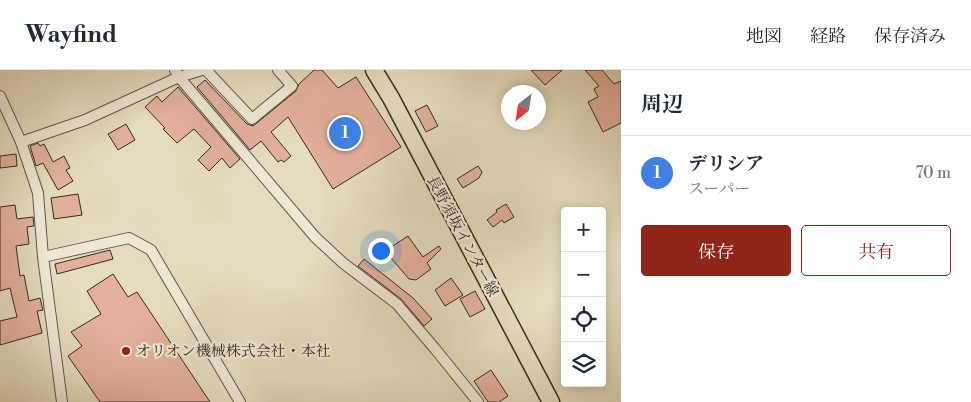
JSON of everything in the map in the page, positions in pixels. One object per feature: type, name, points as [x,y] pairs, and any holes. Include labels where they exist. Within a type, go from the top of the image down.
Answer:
[{"type":"main road","name":"長野須坂インター線","points":[[374,70],[395,106],[551,402]]},
{"type":"street","points":[[21,142],[85,120],[177,73],[202,70]]},
{"type":"street","points":[[206,70],[252,119],[292,86],[278,70]]},
{"type":"street","points":[[177,73],[314,237],[343,263],[397,304],[478,402]]},
{"type":"street","points":[[0,96],[21,142],[38,193],[43,257],[62,402]]},
{"type":"street","points":[[43,257],[129,238],[151,250],[240,402]]},
{"type":"building","points":[[314,70],[322,70],[338,88],[356,77],[401,147],[333,189],[288,117],[271,132],[291,156],[284,162],[281,160],[278,162],[261,141],[250,150],[197,87],[205,80],[247,124],[253,126],[296,91],[299,84]]},
{"type":"building","points":[[531,70],[562,70],[545,85]]},
{"type":"building","points":[[585,70],[602,70],[614,84],[621,81],[621,123],[603,132],[588,102],[598,97],[594,89],[599,86]]},
{"type":"building","points":[[178,87],[240,159],[230,168],[222,158],[209,171],[198,160],[211,147],[194,129],[177,143],[145,107],[157,96],[162,102]]},
{"type":"building","points":[[427,105],[438,126],[426,132],[415,111]]},
{"type":"building","points":[[126,124],[135,140],[118,150],[108,134]]},
{"type":"building","points":[[38,143],[40,146],[44,144],[53,162],[64,156],[70,168],[66,170],[73,181],[58,190],[43,163],[36,166],[30,146]]},
{"type":"building","points":[[16,154],[17,166],[0,168],[0,156]]},
{"type":"building","points":[[478,166],[482,172],[479,178],[463,188],[457,179]]},
{"type":"building","points":[[78,194],[82,215],[54,219],[51,198]]},
{"type":"building","points":[[506,204],[514,217],[504,223],[502,220],[493,227],[487,220],[497,212],[496,210]]},
{"type":"building","points":[[15,205],[17,219],[33,217],[34,226],[27,227],[29,244],[16,246],[20,276],[24,275],[29,301],[40,298],[43,310],[37,311],[42,333],[0,345],[0,321],[17,317],[10,288],[0,291],[0,207]]},
{"type":"building","points":[[408,236],[423,257],[439,246],[441,249],[427,263],[431,269],[416,280],[409,279],[385,251]]},
{"type":"building","points":[[110,250],[113,259],[57,274],[55,264]]},
{"type":"building","points":[[364,259],[413,298],[432,319],[424,326],[401,299],[358,266]]},
{"type":"building","name":"オリオン機械株式会社・本社","points":[[113,274],[128,297],[137,292],[210,402],[100,402],[68,356],[82,346],[71,332],[101,314],[87,291]]},
{"type":"building","points":[[451,278],[463,295],[445,306],[435,290]]},
{"type":"building","points":[[475,291],[485,309],[470,317],[460,299]]},
{"type":"building","points":[[491,370],[508,396],[499,402],[488,402],[474,381]]},
{"type":"place","name":"デリシア","points":[[345,133]]},
{"type":"place","name":"オリオン機械株式会社・本社","points":[[126,351]]}]
